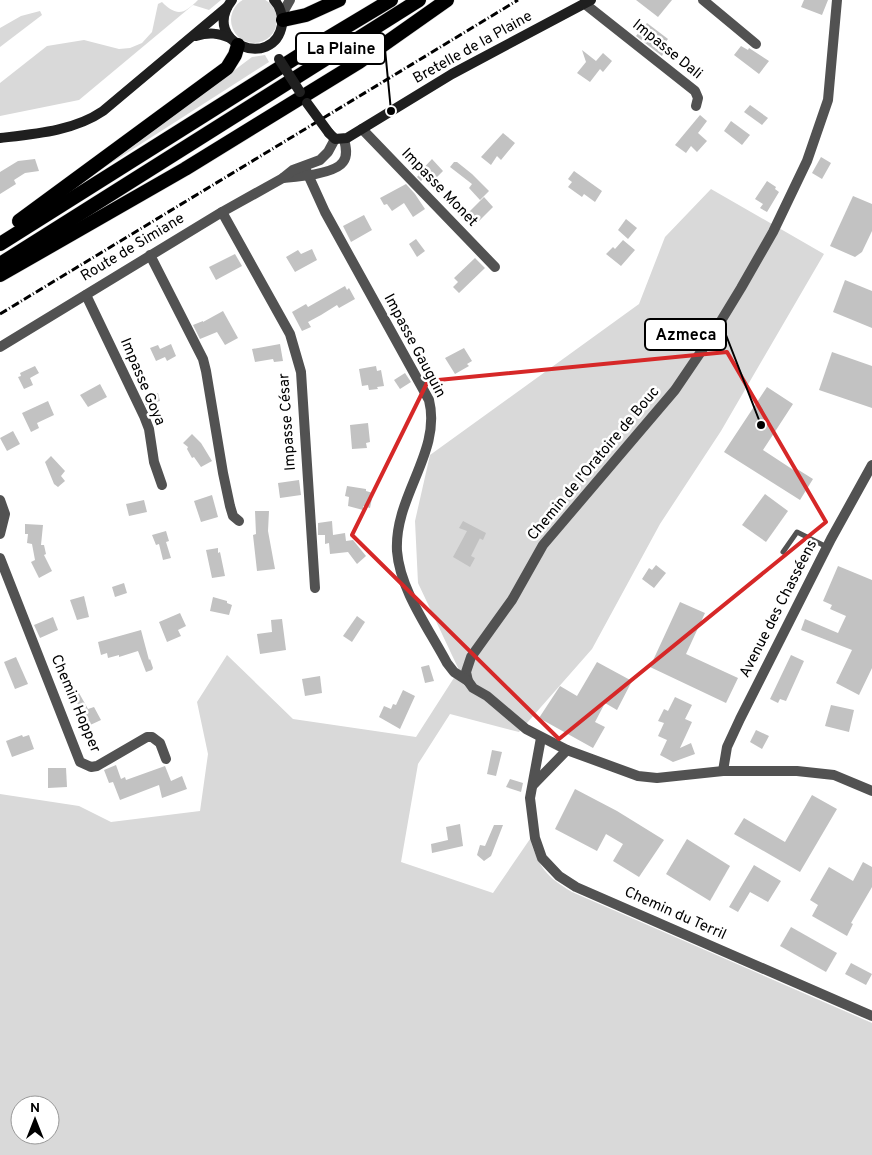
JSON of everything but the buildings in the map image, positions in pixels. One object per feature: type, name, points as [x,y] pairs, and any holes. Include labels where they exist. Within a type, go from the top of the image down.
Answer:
[{"type":"highway","points":[[282,17],[306,15],[339,0]]},
{"type":"highway","points":[[0,244],[390,0]]},
{"type":"highway","points":[[0,264],[419,0]]},
{"type":"highway","points":[[0,275],[185,169],[303,97],[359,62],[447,0]]},
{"type":"highway","points":[[0,234],[227,68],[235,55],[234,42]]},
{"type":"main road","points":[[192,37],[207,33],[220,34],[248,49],[259,49],[269,45],[277,38],[281,30],[282,17],[274,0]]},
{"type":"main road","name":"Bretelle de la Plaine","points":[[336,137],[362,129],[452,74],[588,2]]},
{"type":"main road","points":[[0,138],[69,126],[90,120],[230,4]]},
{"type":"main road","points":[[230,4],[224,18],[225,28],[234,42]]},
{"type":"main road","points":[[269,45],[303,97],[336,137]]},
{"type":"street","points":[[282,17],[290,0]]},
{"type":"street","points":[[703,0],[756,44]]},
{"type":"street","name":"Chemin de l'Oratoire de Bouc","points":[[468,681],[466,672],[471,657],[512,600],[543,545],[675,390],[718,326],[773,232],[807,161],[828,100],[837,0]]},
{"type":"street","name":"Impasse Dali","points":[[588,2],[695,91],[698,98],[696,106]]},
{"type":"street","name":"Impasse Monet","points":[[362,129],[495,267]]},
{"type":"street","name":"Route de Simiane","points":[[306,171],[328,152],[336,137]]},
{"type":"street","name":"Route de Simiane","points":[[0,347],[222,212],[283,178],[293,170],[334,169],[342,164],[346,154],[336,137]]},
{"type":"street","name":"Impasse Gauguin","points":[[306,171],[325,212],[429,400],[432,413],[430,437],[399,520],[398,553],[406,588],[447,663],[454,672],[468,681]]},
{"type":"street","name":"Impasse César","points":[[222,212],[290,334],[301,372],[315,588]]},
{"type":"street","points":[[150,256],[203,359],[230,506],[238,521]]},
{"type":"street","name":"Impasse Goya","points":[[86,295],[144,416],[154,462],[162,485]]},
{"type":"street","name":"Avenue des Chasséens","points":[[723,771],[728,747],[740,718],[826,547],[872,465]]},
{"type":"street","points":[[0,500],[5,514],[0,534]]},
{"type":"street","name":"Chemin Hopper","points":[[0,558],[80,762],[91,767],[98,766],[147,737],[152,737],[160,742],[166,759]]},
{"type":"street","points":[[468,681],[474,688],[498,704],[526,729],[541,738],[567,750],[638,776],[657,778],[723,771],[797,770],[834,775],[872,791]]},
{"type":"street","name":"Chemin du Terril","points":[[541,738],[530,798],[535,838],[542,858],[559,876],[576,887],[872,1016]]},
{"type":"street","points":[[533,785],[567,750]]},
{"type":"lane","points":[[783,552],[798,532],[826,547]]},
{"type":"highlighted area","points":[[727,352],[826,522],[559,739],[352,535],[428,381]]},
{"type":"shaded area","points":[[254,-3],[267,1],[273,7],[277,20],[273,33],[267,39],[254,43],[241,39],[235,33],[231,20],[235,7],[241,1]]},
{"type":"shaded area","points":[[198,0],[221,0],[209,10],[193,5],[79,100],[0,116],[0,83],[47,46],[84,40],[119,49],[130,48],[142,43],[152,32],[158,4],[162,2],[172,10],[180,12],[189,8]]},
{"type":"shaded area","points":[[40,11],[42,15],[0,47],[0,28],[21,16]]},
{"type":"shaded area","points":[[265,55],[269,62],[105,167],[252,57]]},
{"type":"shaded area","points":[[711,189],[824,254],[721,431],[660,524],[592,649],[519,732],[450,714],[418,764],[401,862],[493,893],[530,839],[545,871],[572,892],[872,1023],[872,1155],[0,1155],[0,794],[79,806],[111,822],[200,811],[208,754],[197,702],[227,655],[293,719],[416,737],[459,670],[418,583],[415,521],[430,455],[639,304],[665,237]]},
{"type":"railway","points":[[0,314],[518,0]]},
{"type":"place","name":"La Plaine","points":[[391,111]]},
{"type":"place","name":"Azmeca","points":[[761,425]]}]
